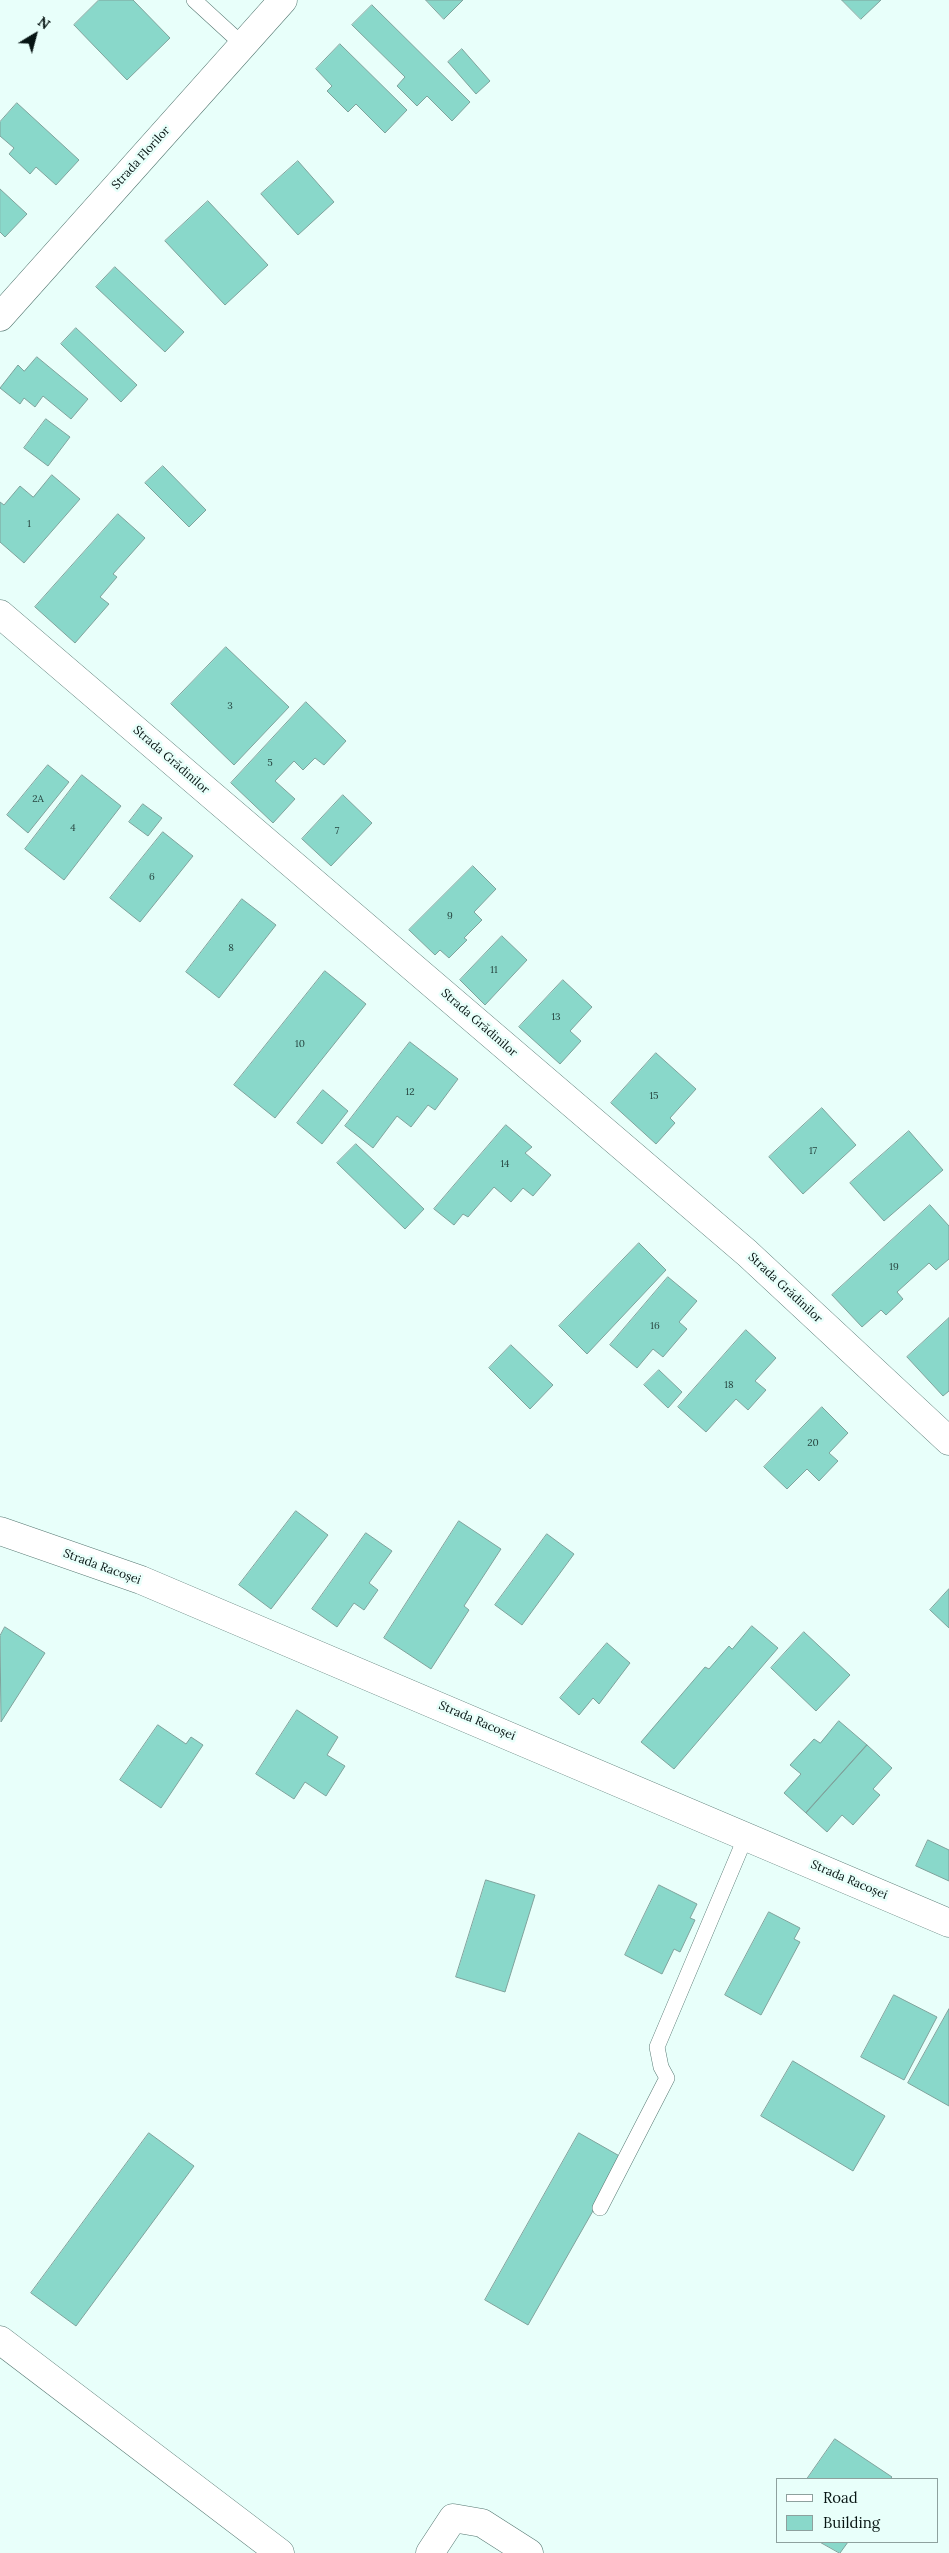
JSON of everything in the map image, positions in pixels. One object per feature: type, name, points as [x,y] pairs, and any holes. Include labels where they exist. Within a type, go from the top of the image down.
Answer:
[{"type":"street","name":"Strada Florilor","points":[[0,317],[283,0]]},
{"type":"street","name":"Strada Grădinilor","points":[[0,614],[747,1253],[949,1441]]},
{"type":"street","name":"Strada Racoșei","points":[[0,1531],[141,1580],[949,1923]]},
{"type":"street","points":[[0,2340],[280,2553]]},
{"type":"street","points":[[430,2553],[453,2518],[482,2523],[529,2553]]},
{"type":"lane","points":[[194,0],[242,44]]},
{"type":"lane","points":[[600,2208],[668,2078],[661,2068],[656,2047],[746,1836]]},
{"type":"building","points":[[99,0],[133,0],[170,38],[127,80],[74,25]]},
{"type":"building","points":[[426,0],[463,0],[444,19]]},
{"type":"building","points":[[842,0],[881,0],[861,19]]},
{"type":"building","points":[[372,5],[470,102],[452,121],[427,96],[417,106],[397,86],[405,77],[352,25]]},
{"type":"building","points":[[340,44],[407,110],[385,133],[356,104],[348,112],[327,91],[332,86],[316,69]]},
{"type":"building","points":[[462,49],[490,81],[476,94],[448,62]]},
{"type":"building","points":[[17,103],[79,160],[56,185],[36,167],[30,174],[9,154],[14,148],[0,136],[0,122]]},
{"type":"building","points":[[298,161],[334,202],[298,235],[261,194]]},
{"type":"building","points":[[0,189],[27,214],[5,237],[0,232]]},
{"type":"building","points":[[208,201],[268,265],[225,305],[165,241]]},
{"type":"building","points":[[115,267],[184,332],[165,352],[96,287]]},
{"type":"building","points":[[76,328],[137,385],[121,402],[61,344]]},
{"type":"building","points":[[37,357],[88,399],[71,419],[43,396],[35,407],[24,398],[20,404],[0,388],[18,365],[24,371]]},
{"type":"building","points":[[46,419],[70,437],[48,466],[24,448]]},
{"type":"building","points":[[163,466],[206,510],[189,527],[145,483]]},
{"type":"building","points":[[52,475],[80,499],[24,563],[0,542],[0,502],[4,505],[20,486],[33,497]]},
{"type":"building","points":[[118,514],[145,538],[113,574],[117,577],[100,597],[109,604],[75,643],[35,607]]},
{"type":"building","points":[[226,647],[289,707],[234,765],[171,704]]},
{"type":"building","points":[[306,702],[346,741],[324,765],[315,758],[303,770],[294,761],[275,781],[295,799],[273,823],[231,783]]},
{"type":"building","points":[[48,765],[69,782],[28,833],[7,815]]},
{"type":"building","points":[[82,775],[121,806],[64,880],[25,849]]},
{"type":"building","points":[[343,795],[372,823],[331,866],[302,839]]},
{"type":"building","points":[[143,804],[162,818],[148,836],[129,822]]},
{"type":"building","points":[[163,832],[193,856],[140,922],[110,898]]},
{"type":"building","points":[[473,866],[496,889],[474,912],[482,920],[464,938],[467,940],[449,958],[440,950],[435,955],[409,930]]},
{"type":"building","points":[[242,899],[276,925],[219,998],[186,972]]},
{"type":"building","points":[[502,936],[527,960],[485,1005],[460,980]]},
{"type":"building","points":[[325,971],[366,1004],[275,1118],[234,1085]]},
{"type":"building","points":[[563,980],[592,1007],[570,1031],[581,1041],[560,1064],[519,1027]]},
{"type":"building","points":[[410,1042],[458,1079],[435,1110],[428,1105],[411,1127],[397,1116],[373,1148],[345,1126]]},
{"type":"building","points":[[656,1053],[696,1089],[670,1118],[675,1123],[656,1144],[611,1103]]},
{"type":"building","points":[[323,1090],[348,1111],[322,1144],[297,1123]]},
{"type":"building","points":[[822,1108],[856,1145],[803,1194],[769,1157]]},
{"type":"building","points":[[506,1125],[532,1147],[525,1153],[551,1175],[533,1196],[523,1188],[511,1202],[494,1187],[468,1217],[463,1214],[454,1225],[434,1209]]},
{"type":"building","points":[[909,1131],[943,1170],[884,1221],[850,1183]]},
{"type":"building","points":[[356,1144],[424,1209],[405,1229],[337,1163]]},
{"type":"building","points":[[930,1205],[949,1226],[949,1259],[936,1270],[929,1263],[897,1292],[903,1299],[886,1315],[881,1310],[862,1327],[832,1295]]},
{"type":"building","points":[[639,1243],[666,1270],[587,1354],[559,1326]]},
{"type":"building","points":[[668,1277],[697,1301],[679,1322],[687,1329],[663,1357],[653,1349],[637,1368],[610,1345]]},
{"type":"building","points":[[949,1318],[949,1391],[943,1396],[907,1357]]},
{"type":"building","points":[[746,1330],[776,1358],[755,1381],[766,1390],[748,1410],[736,1399],[706,1432],[678,1407]]},
{"type":"building","points":[[511,1345],[553,1385],[530,1409],[489,1368]]},
{"type":"building","points":[[659,1370],[682,1392],[668,1408],[644,1385]]},
{"type":"building","points":[[822,1407],[848,1433],[829,1453],[838,1461],[819,1481],[807,1469],[787,1489],[764,1467]]},
{"type":"building","points":[[296,1511],[328,1535],[271,1609],[239,1585]]},
{"type":"building","points":[[459,1521],[501,1549],[464,1606],[469,1610],[431,1669],[384,1638]]},
{"type":"building","points":[[366,1533],[392,1551],[369,1583],[378,1590],[364,1610],[354,1603],[337,1627],[312,1609]]},
{"type":"building","points":[[547,1534],[574,1554],[522,1625],[495,1605]]},
{"type":"building","points":[[949,1589],[949,1628],[930,1610]]},
{"type":"building","points":[[752,1626],[778,1648],[674,1769],[641,1742],[705,1667],[709,1669],[729,1646],[732,1649]]},
{"type":"building","points":[[5,1627],[45,1653],[1,1722],[0,1636]]},
{"type":"building","points":[[804,1632],[850,1675],[816,1711],[771,1668]]},
{"type":"building","points":[[607,1643],[630,1663],[599,1704],[593,1698],[579,1715],[560,1698]]},
{"type":"building","points":[[297,1710],[338,1737],[327,1755],[345,1766],[326,1796],[305,1782],[294,1799],[256,1774]]},
{"type":"building","points":[[839,1721],[867,1745],[806,1813],[784,1793],[801,1774],[790,1765],[814,1739],[820,1743]]},
{"type":"building","points":[[158,1725],[186,1744],[191,1737],[203,1745],[161,1808],[120,1780]]},
{"type":"building","points":[[867,1745],[892,1768],[873,1789],[880,1795],[853,1825],[842,1815],[827,1832],[806,1813]]},
{"type":"building","points":[[928,1840],[949,1850],[949,1881],[916,1866]]},
{"type":"building","points":[[486,1880],[535,1895],[505,1992],[456,1977]]},
{"type":"building","points":[[659,1885],[697,1904],[690,1918],[695,1920],[680,1952],[674,1949],[662,1974],[625,1955]]},
{"type":"building","points":[[769,1912],[800,1928],[794,1939],[800,1942],[761,2015],[725,1995]]},
{"type":"building","points":[[894,1995],[937,2017],[904,2080],[861,2057]]},
{"type":"building","points":[[949,2009],[949,2106],[908,2083]]},
{"type":"building","points":[[793,2061],[885,2116],[853,2171],[761,2116]]},
{"type":"building","points":[[149,2133],[194,2166],[76,2326],[31,2293]]},
{"type":"building","points":[[579,2133],[623,2158],[528,2325],[485,2300]]},
{"type":"building","points":[[835,2439],[892,2477],[891,2478],[808,2478]]},
{"type":"building","points":[[822,2543],[847,2543],[840,2553]]}]
